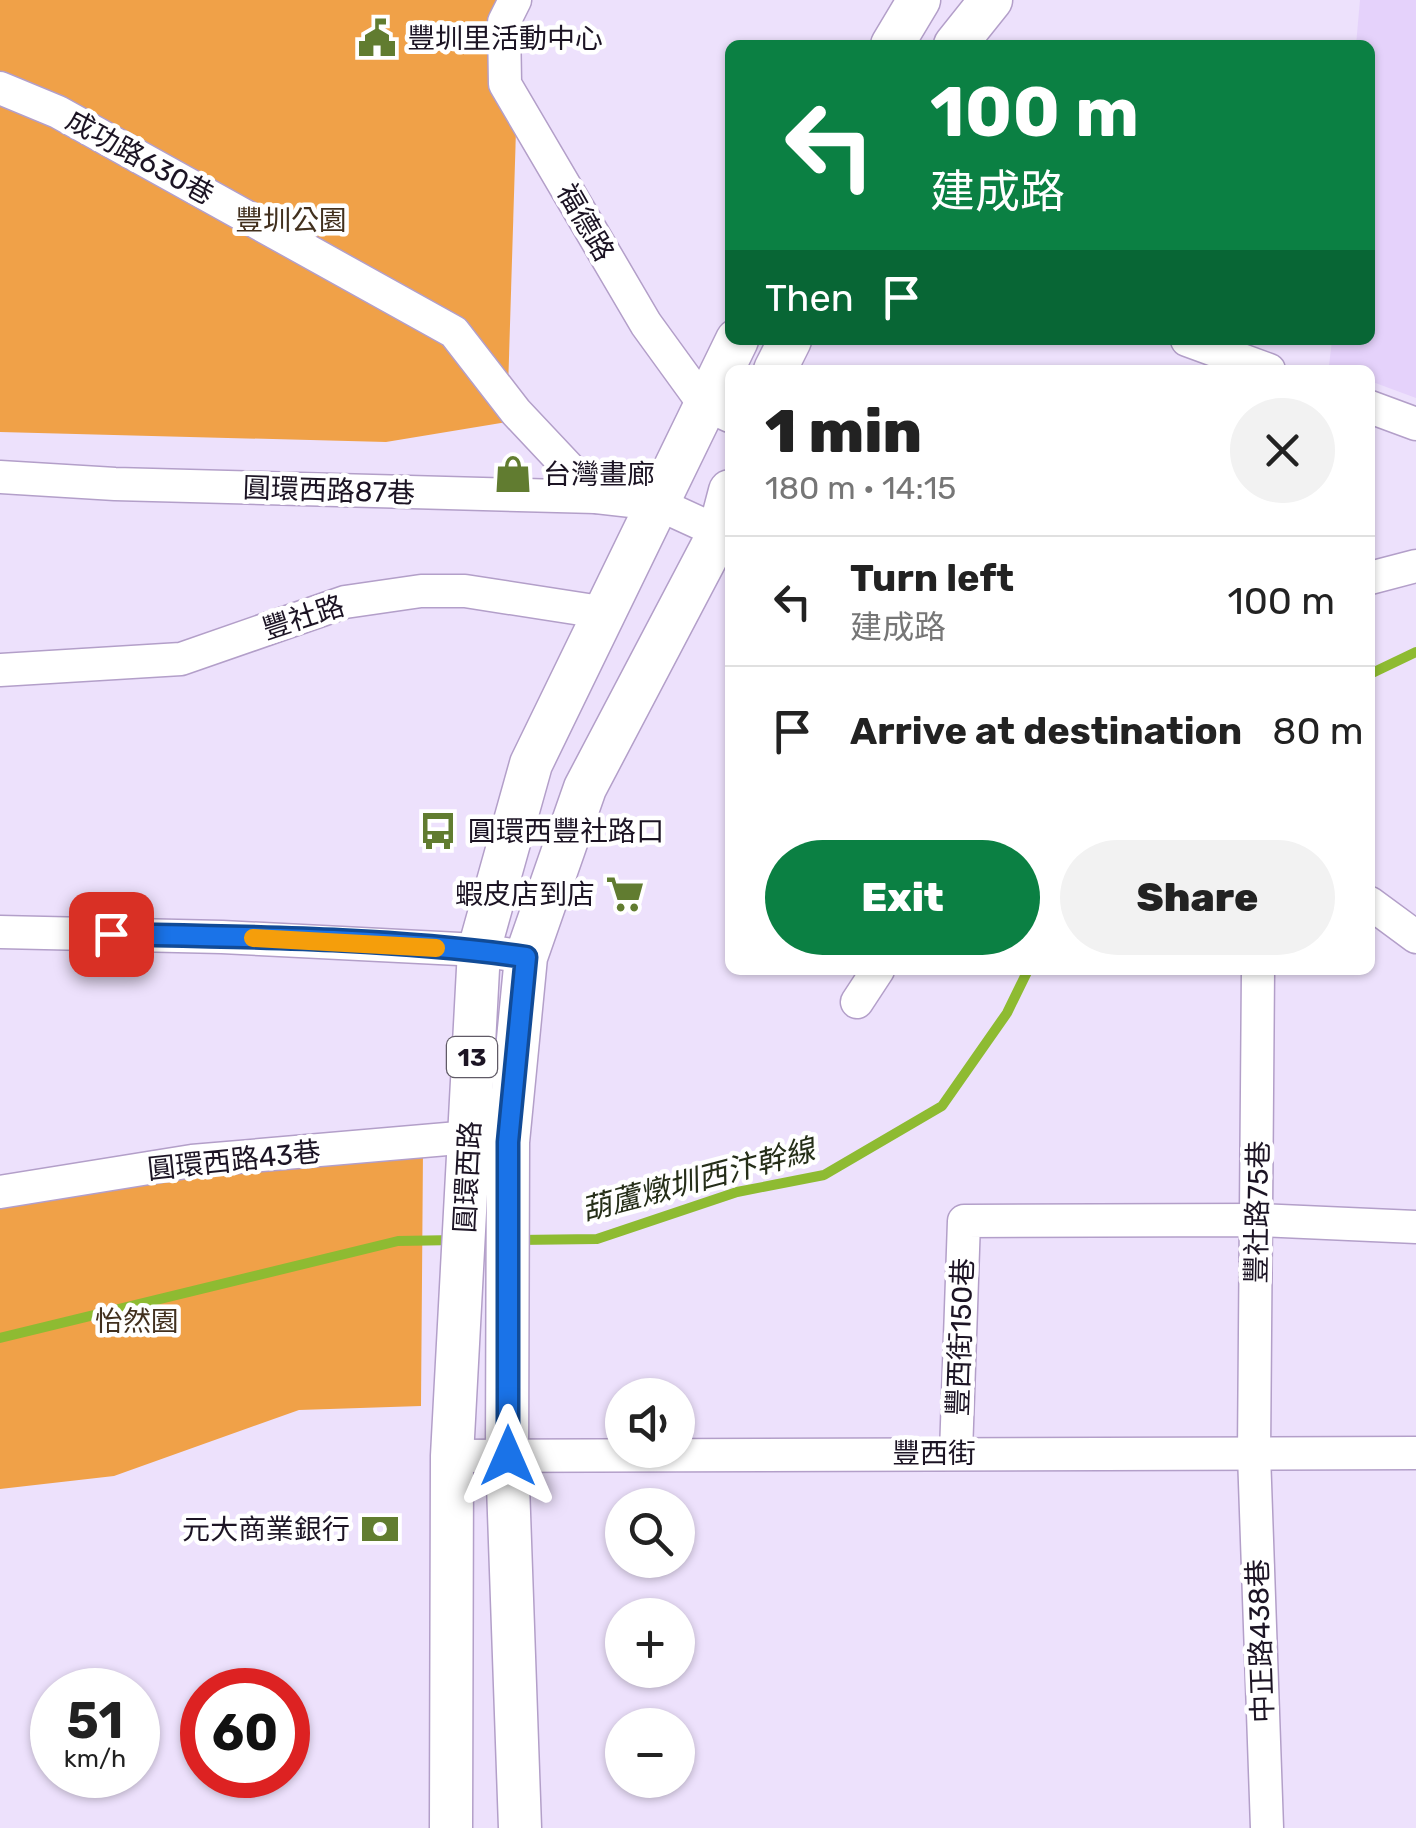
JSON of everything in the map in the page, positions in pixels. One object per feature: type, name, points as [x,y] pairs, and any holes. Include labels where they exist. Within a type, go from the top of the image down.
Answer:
[{"type":"main road","points":[[895,40],[919,0]]},
{"type":"main road","points":[[959,40],[992,0]]},
{"type":"main road","name":"圓環西路","points":[[452,1828],[452,1456],[479,950],[532,764],[658,504],[717,410],[725,383]]},
{"type":"main road","name":"圓環西路","points":[[520,1828],[508,1456],[508,1142],[526,957],[585,788],[725,535]]},
{"type":"street","name":"福德路","points":[[516,0],[504,22],[505,84],[646,324],[717,410]]},
{"type":"street","name":"成功路630巷","points":[[0,88],[58,112],[454,332],[516,412],[596,497]]},
{"type":"street","points":[[1201,345],[1256,365]]},
{"type":"street","points":[[1375,409],[1416,424]]},
{"type":"street","name":"圓環西路87巷","points":[[0,477],[115,484],[596,497],[658,504]]},
{"type":"street","points":[[658,504],[725,535]]},
{"type":"street","points":[[1375,577],[1416,566]]},
{"type":"street","name":"豐社路","points":[[0,670],[182,659],[345,602],[422,592],[466,590],[607,612]]},
{"type":"street","points":[[1375,908],[1416,937]]},
{"type":"street","points":[[0,932],[222,937],[479,950],[526,957]]},
{"type":"street","points":[[857,1002],[875,975]]},
{"type":"street","name":"豐社路75巷","points":[[1254,1454],[1258,975]]},
{"type":"street","name":"圓環西路43巷","points":[[0,1192],[192,1161],[470,1137]]},
{"type":"street","name":"豐西街150巷","points":[[956,1453],[964,1220],[1258,1220]]},
{"type":"street","points":[[1258,1220],[1416,1227]]},
{"type":"street","name":"豐西街","points":[[452,1456],[1416,1453]]},
{"type":"street","name":"中正路438巷","points":[[1254,1454],[1267,1828]]},
{"type":"shaded area","points":[[1360,0],[1416,0],[1416,398],[1375,383],[1375,365],[1329,365],[1331,345],[1375,345],[1375,40],[1356,40]]},
{"type":"green space","name":"豐圳公園","points":[[0,0],[520,0],[507,422],[386,442],[0,432]]},
{"type":"green space","name":"怡然園","points":[[423,1151],[421,1406],[299,1410],[114,1476],[0,1489],[0,1199]]},
{"type":"waterway","name":"葫蘆燉圳西汴幹線","points":[[1375,672],[1416,652]]},
{"type":"waterway","name":"葫蘆燉圳西汴幹線","points":[[518,1240],[597,1239],[737,1192],[824,1175],[942,1106],[1007,1013],[1026,975]]},
{"type":"waterway","name":"葫蘆燉圳西汴幹線","points":[[0,1338],[398,1241],[456,1240]]},
{"type":"slow traffic","points":[[253,938],[436,948]]},
{"type":"place","name":"豐圳里活動中心","points":[[377,38]]},
{"type":"place","name":"台灣畫廊","points":[[513,474]]},
{"type":"place","name":"圓環西豐社路口","points":[[438,831]]},
{"type":"place","name":"蝦皮店到店","points":[[625,894]]},
{"type":"place","name":"元大商業銀行","points":[[380,1529]]},
{"type":"route","points":[[111,934],[479,950],[526,957],[508,1142],[508,1456]]}]
